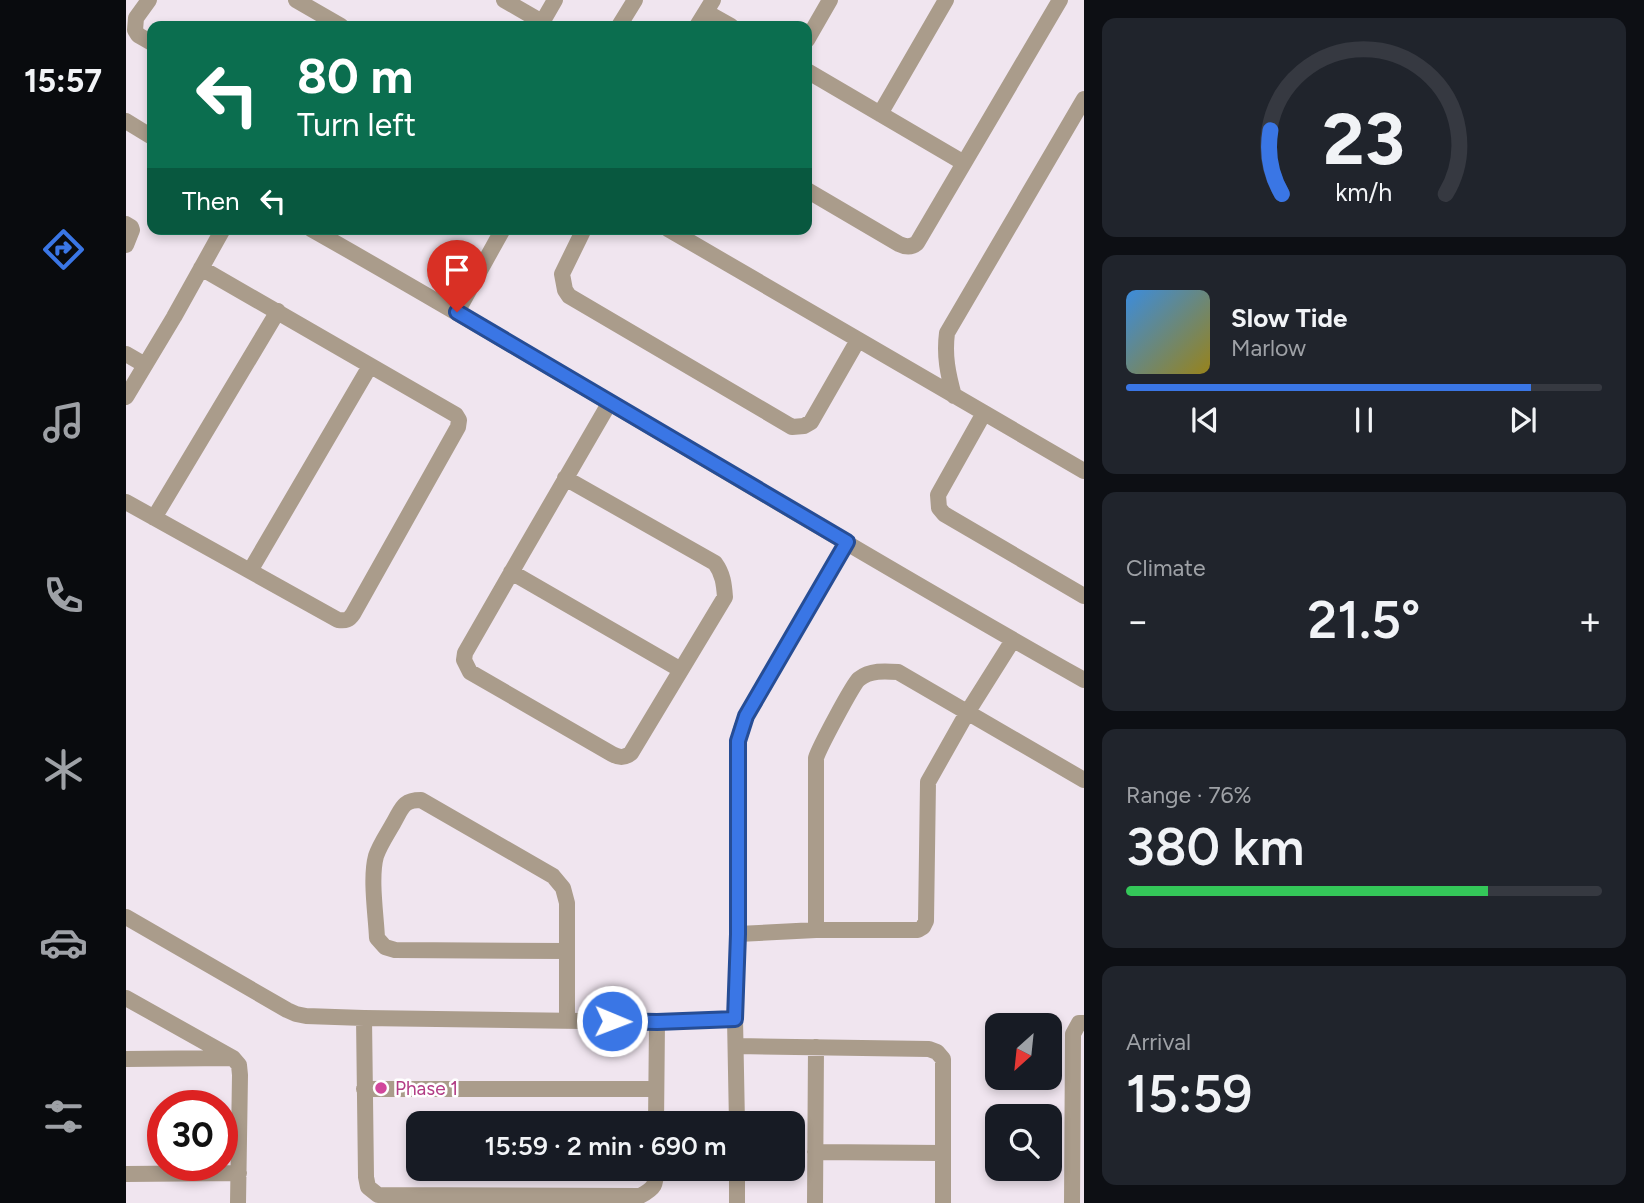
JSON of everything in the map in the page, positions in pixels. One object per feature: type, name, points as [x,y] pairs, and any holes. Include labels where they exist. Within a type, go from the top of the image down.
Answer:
[{"type":"street","points":[[147,40],[135,30],[136,18],[149,0]]},
{"type":"street","points":[[296,0],[332,21]]},
{"type":"street","points":[[504,0],[536,21]]},
{"type":"street","points":[[543,21],[555,0]]},
{"type":"street","points":[[623,21],[635,0]]},
{"type":"street","points":[[812,31],[830,0]]},
{"type":"street","points":[[880,114],[946,0]]},
{"type":"street","points":[[812,193],[899,244],[909,247],[917,243],[1060,0]]},
{"type":"street","points":[[700,21],[710,6],[726,21]]},
{"type":"street","points":[[812,74],[964,163]]},
{"type":"street","points":[[954,396],[946,366],[947,333],[1084,99]]},
{"type":"street","points":[[126,121],[147,133]]},
{"type":"street","points":[[126,224],[132,230],[126,245]]},
{"type":"street","points":[[126,397],[220,235]]},
{"type":"street","points":[[322,235],[1084,680]]},
{"type":"street","points":[[457,312],[500,235]]},
{"type":"street","points":[[581,235],[562,274],[569,296],[792,427],[811,422],[858,340]]},
{"type":"street","points":[[678,235],[1084,471]]},
{"type":"street","points":[[126,502],[338,620],[349,619],[458,424],[456,415],[201,268]]},
{"type":"street","points":[[154,517],[278,311]]},
{"type":"street","points":[[126,354],[145,365]]},
{"type":"street","points":[[250,570],[370,366]]},
{"type":"street","points":[[565,478],[715,563],[722,572],[725,597],[631,753],[626,757],[617,757],[470,672],[464,660],[465,653],[565,478],[610,402]]},
{"type":"street","points":[[984,413],[938,495],[939,508],[944,514],[1084,596]]},
{"type":"street","points":[[737,1111],[735,1019],[738,741],[746,716],[847,542]]},
{"type":"street","points":[[511,572],[681,670]]},
{"type":"street","points":[[738,934],[816,930],[918,930],[923,927],[926,921],[928,782],[1013,640]]},
{"type":"street","points":[[816,930],[816,758],[858,679],[870,673],[898,672],[1084,780]]},
{"type":"street","points":[[566,1021],[568,951],[564,888],[553,876],[421,800],[411,800],[403,805],[377,852],[375,861],[377,938],[385,947],[395,950],[568,951]]},
{"type":"street","points":[[126,917],[296,1014],[364,1018],[566,1021],[735,1019]]},
{"type":"street","points":[[126,998],[233,1058],[239,1065],[238,1203]]},
{"type":"street","points":[[364,1018],[366,1177],[368,1186],[379,1195],[640,1196],[649,1191],[656,1181]]},
{"type":"street","points":[[656,1111],[657,1022]]},
{"type":"street","points":[[1072,1203],[1078,1135],[1073,1034],[1079,1023],[1084,1023]]},
{"type":"street","points":[[737,1046],[929,1049],[937,1052],[943,1059],[943,1203]]},
{"type":"street","points":[[815,1203],[816,1047]]},
{"type":"street","points":[[126,1059],[233,1058]]},
{"type":"street","points":[[364,1089],[656,1089]]},
{"type":"street","points":[[815,1152],[943,1153]]},
{"type":"street","points":[[126,1174],[239,1173]]},
{"type":"street","points":[[737,1181],[737,1203]]},
{"type":"place","name":"Phase 1","points":[[381,1088]]},
{"type":"route","points":[[457,312],[847,542],[746,716],[738,741],[735,1019],[612,1021]]}]
